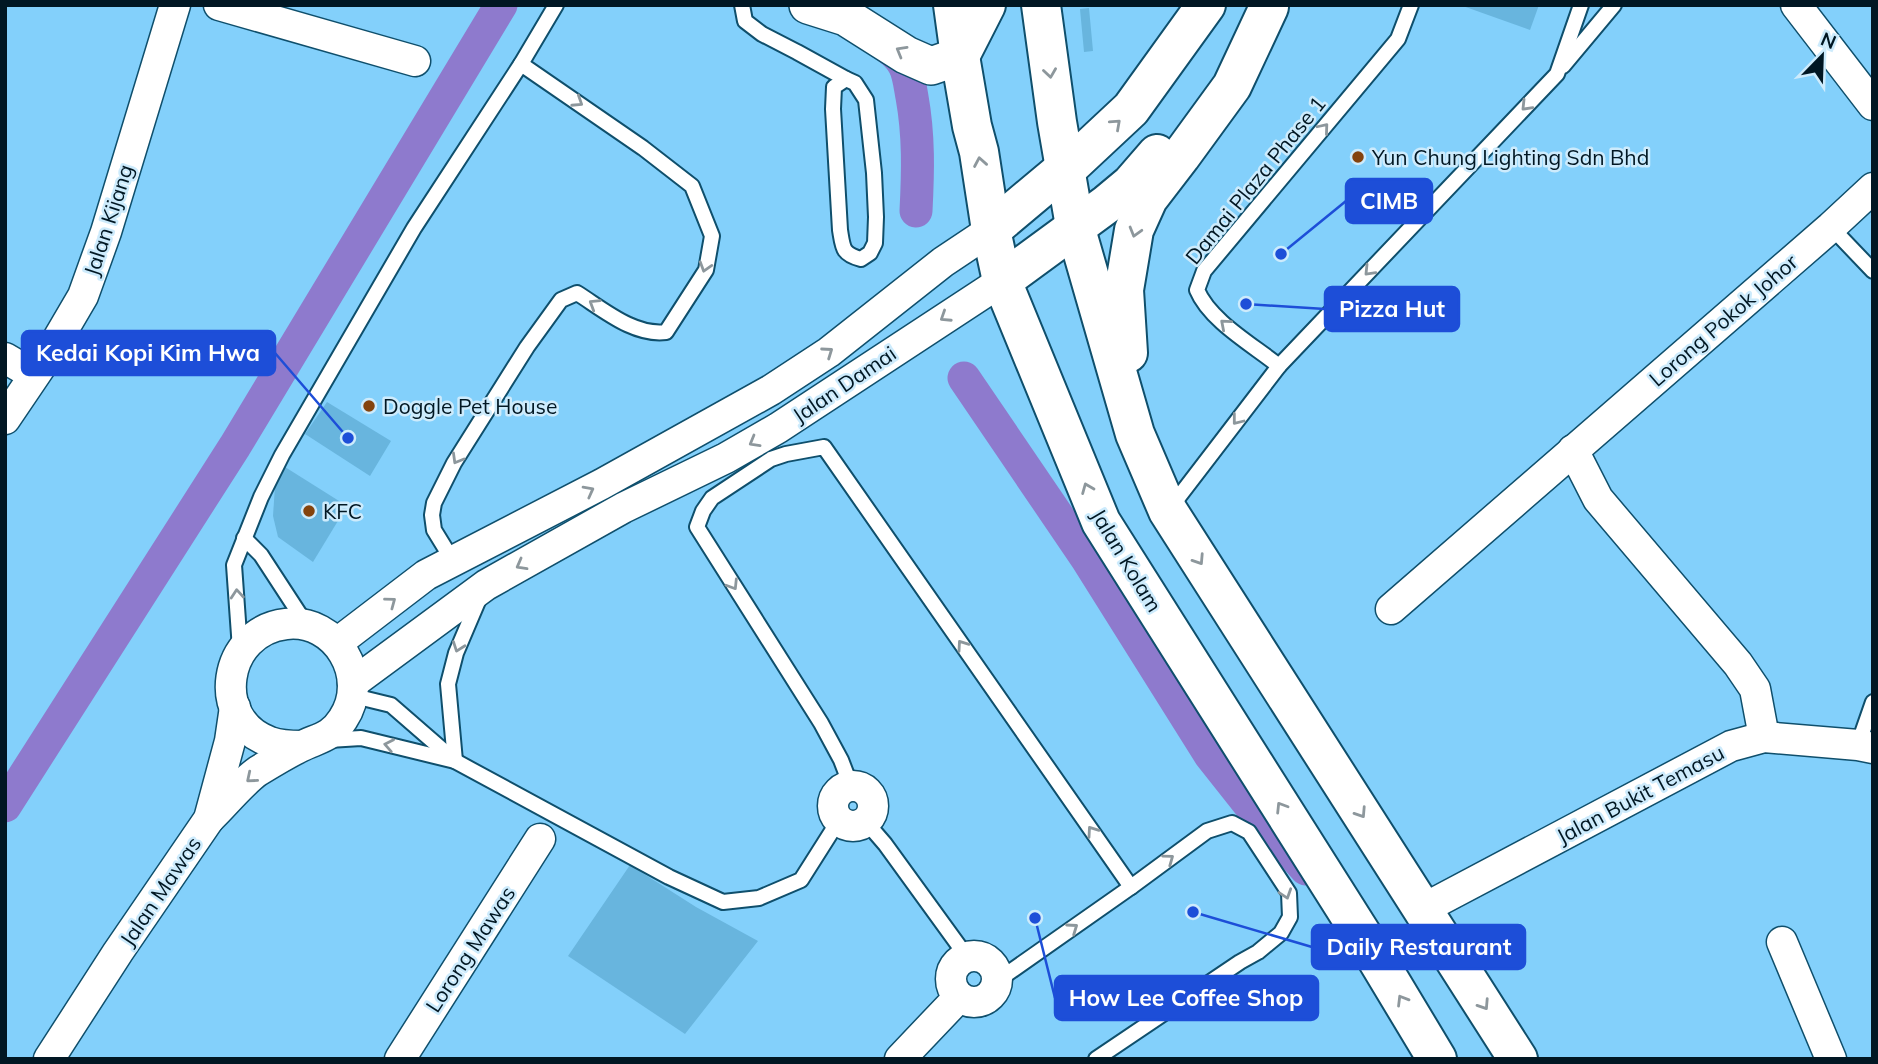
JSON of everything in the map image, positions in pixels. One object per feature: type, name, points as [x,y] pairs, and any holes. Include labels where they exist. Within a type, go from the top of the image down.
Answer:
[{"type":"main road","name":"Jalan Kolam","points":[[953,5],[960,57],[1002,281],[1101,522],[1369,946],[1437,1059]]},
{"type":"main road","points":[[960,57],[986,5]]},
{"type":"main road","points":[[1041,5],[1075,226],[1135,434],[1168,511],[1518,1059]]},
{"type":"main road","name":"Jalan Damai","points":[[992,230],[1070,166],[1132,109],[1206,5]]},
{"type":"main road","points":[[1135,434],[1124,290],[1134,230],[1148,199],[1232,86],[1270,6]]},
{"type":"main road","name":"Jalan Damai","points":[[1002,281],[1131,184],[1230,64],[1270,6]]},
{"type":"street","name":"Jalan Kijang","points":[[5,419],[49,354],[83,296],[106,232],[174,5]]},
{"type":"street","points":[[219,5],[415,61]]},
{"type":"street","points":[[808,5],[859,11],[906,55],[931,66],[960,57]]},
{"type":"street","points":[[1796,5],[1873,105]]},
{"type":"street","name":"Lorong Pokok Johor","points":[[1391,608],[1873,188]]},
{"type":"street","name":"Jalan Damai","points":[[337,643],[426,575],[602,484],[771,390],[829,352],[943,262],[992,230]]},
{"type":"street","name":"Jalan Damai","points":[[353,690],[486,585],[623,508],[726,458],[778,428],[1002,281]]},
{"type":"street","points":[[5,358],[34,375]]},
{"type":"street","points":[[1573,450],[1598,499],[1755,689],[1764,737]]},
{"type":"street","points":[[209,819],[256,772],[333,731],[344,718],[353,690],[349,662],[337,643],[324,632],[307,625],[289,623],[271,626],[254,636],[240,651],[232,668],[230,688],[234,707],[254,734],[269,742],[285,746],[310,743]]},
{"type":"street","name":"Jalan Mawas","points":[[49,1059],[209,819],[230,741],[234,707]]},
{"type":"street","name":"Jalan Bukit Temasu","points":[[1423,909],[1731,746],[1764,737],[1865,747]]},
{"type":"street","points":[[851,786],[844,788],[835,797],[833,809],[852,821]]},
{"type":"street","name":"Lorong Mawas","points":[[400,1059],[541,839]]},
{"type":"street","points":[[1782,942],[1831,1059]]},
{"type":"street","points":[[967,957],[982,957],[989,961],[997,974],[996,988],[986,999],[973,1002],[959,997],[951,985],[952,971],[967,957]]},
{"type":"street","points":[[900,1059],[959,997]]},
{"type":"lane","points":[[240,651],[234,565],[261,497],[282,455],[414,228],[521,64],[555,5]]},
{"type":"lane","points":[[743,5],[745,21],[762,34],[855,83],[866,100],[876,217],[875,243],[870,253],[862,259],[849,256],[843,248],[841,230],[833,109],[834,87],[846,79]]},
{"type":"lane","name":"Damai Plaza Phase 1","points":[[1279,366],[1228,327],[1202,303],[1197,290],[1204,271],[1398,39],[1411,5]]},
{"type":"lane","points":[[1557,74],[1581,5]]},
{"type":"lane","points":[[1168,511],[1279,366],[1557,74],[1614,5]]},
{"type":"lane","points":[[453,561],[434,530],[434,503],[454,463],[513,368],[561,300],[578,293],[640,331],[655,334],[666,332],[706,271],[712,236],[692,186],[643,148],[521,64]]},
{"type":"lane","points":[[1831,227],[1873,271]]},
{"type":"lane","points":[[851,786],[841,760],[821,723],[697,527],[712,498],[771,459],[824,447],[1131,887]]},
{"type":"lane","points":[[244,538],[261,555],[307,625]]},
{"type":"lane","points":[[455,761],[448,684],[459,645],[486,585]]},
{"type":"lane","points":[[353,690],[391,705],[455,761],[669,877],[723,902],[759,898],[801,880],[852,821],[885,844],[967,957]]},
{"type":"lane","points":[[1865,747],[1873,702]]},
{"type":"lane","points":[[310,743],[361,738],[455,761]]},
{"type":"lane","points":[[997,981],[1208,831],[1232,823],[1249,832],[1289,893],[1290,917],[1280,933],[1258,952],[1097,1059]]},
{"type":"building","points":[[1460,5],[1539,5],[1530,30]]},
{"type":"building","points":[[1089,8],[1093,51],[1084,52],[1080,9]]},
{"type":"building","points":[[327,402],[391,441],[370,476],[305,434]]},
{"type":"building","name":"KFC","points":[[285,467],[347,506],[313,562],[278,537],[273,516],[275,486]]},
{"type":"building","points":[[630,865],[696,907],[758,941],[685,1034],[568,956]]},
{"type":"waterway","points":[[5,806],[235,446],[501,5]]},
{"type":"waterway","points":[[881,43],[900,59],[909,81],[917,140],[916,211]]},
{"type":"waterway","points":[[964,378],[1087,559],[1210,755],[1306,869]]},
{"type":"place","name":"Yun Chung Lighting Sdn Bhd","points":[[1358,157]]},
{"type":"place","name":"CIMB","points":[[1281,254]]},
{"type":"place","name":"Pizza Hut","points":[[1246,304]]},
{"type":"place","name":"Doggle Pet House","points":[[369,406]]},
{"type":"place","name":"Kedai Kopi Kim Hwa","points":[[348,438]]},
{"type":"place","name":"KFC","points":[[309,511]]},
{"type":"place","name":"Daily Restaurant","points":[[1193,912]]},
{"type":"place","name":"How Lee Coffee Shop","points":[[1035,918]]}]
